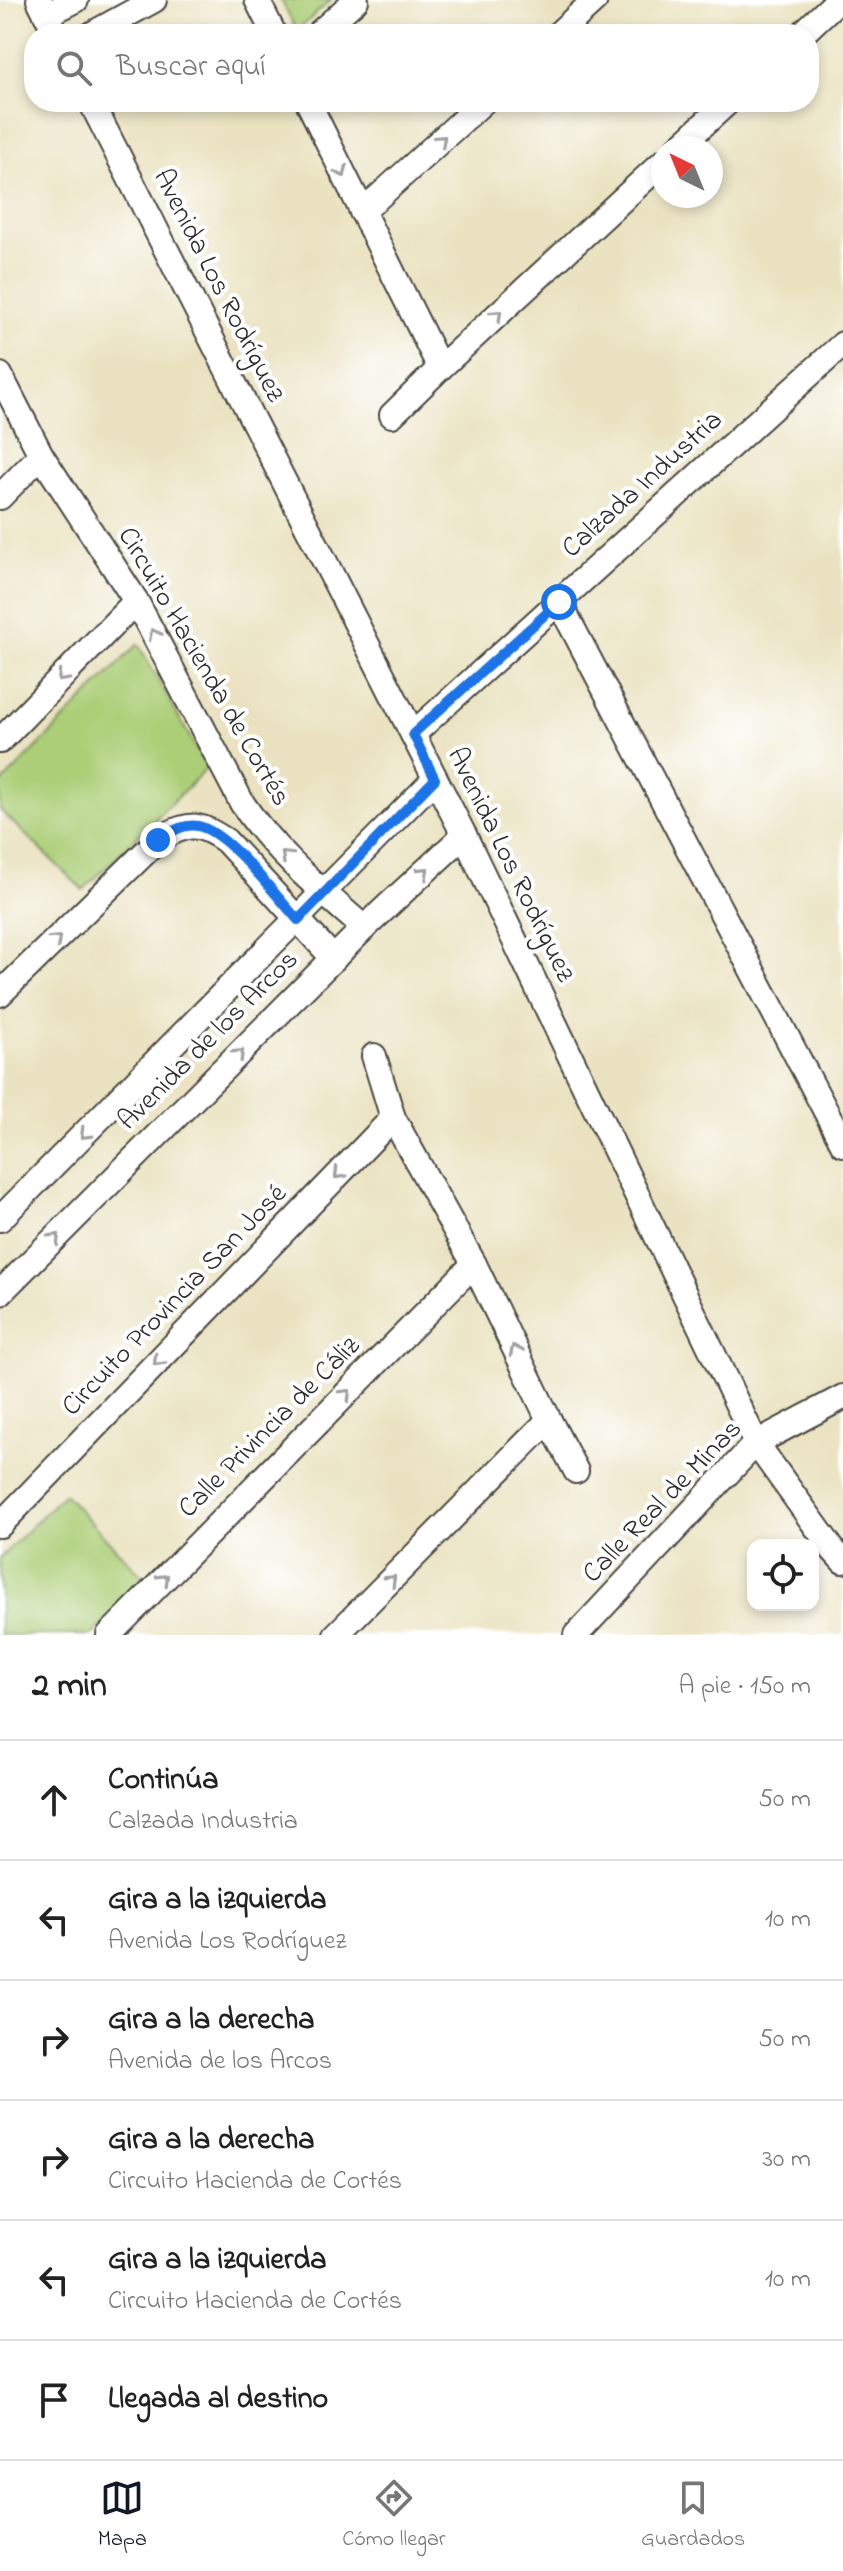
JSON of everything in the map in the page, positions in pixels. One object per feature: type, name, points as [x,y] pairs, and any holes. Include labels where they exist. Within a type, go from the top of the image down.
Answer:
[{"type":"street","points":[[47,16],[76,0]]},
{"type":"street","points":[[110,24],[154,0]]},
{"type":"street","points":[[257,0],[269,24]]},
{"type":"street","points":[[329,24],[356,0]]},
{"type":"street","points":[[569,24],[595,0]]},
{"type":"street","points":[[813,24],[838,0]]},
{"type":"street","name":"Avenida Los Rodríguez","points":[[96,112],[464,835],[756,1443],[843,1561]]},
{"type":"street","points":[[313,112],[440,368]]},
{"type":"street","points":[[362,212],[472,112]]},
{"type":"street","points":[[691,136],[717,112]]},
{"type":"street","points":[[392,415],[651,173]]},
{"type":"street","name":"Calzada Industria","points":[[413,734],[843,344]]},
{"type":"street","name":"Circuito Hacienda de Cortés","points":[[0,375],[41,455],[136,601],[255,824],[364,928]]},
{"type":"street","points":[[0,497],[41,455]]},
{"type":"street","points":[[0,741],[136,601]]},
{"type":"street","points":[[559,602],[843,1144]]},
{"type":"street","name":"Avenida de los Arcos","points":[[0,1219],[435,779]]},
{"type":"street","points":[[0,994],[158,840],[187,826],[210,830],[226,841],[334,959]]},
{"type":"street","name":"Avenida de los Arcos","points":[[0,1293],[364,928],[464,835]]},
{"type":"street","points":[[374,1056],[393,1118],[474,1264],[576,1471]]},
{"type":"street","name":"Circuito Provincia San José","points":[[0,1525],[393,1118]]},
{"type":"street","name":"Calle Privincia de Cáliz","points":[[109,1635],[474,1264]]},
{"type":"street","name":"Calle Real de Minas","points":[[576,1635],[756,1443],[843,1397]]},
{"type":"street","points":[[336,1635],[549,1420]]},
{"type":"green space","points":[[281,0],[331,0],[305,24],[293,24]]},
{"type":"green space","points":[[138,644],[207,768],[83,890],[0,810],[0,785]]},
{"type":"green space","points":[[64,1494],[147,1581],[92,1635],[0,1635],[0,1558]]},
{"type":"route","points":[[158,840],[187,826],[210,830],[226,841],[298,920],[435,779],[413,734],[559,602]]}]
